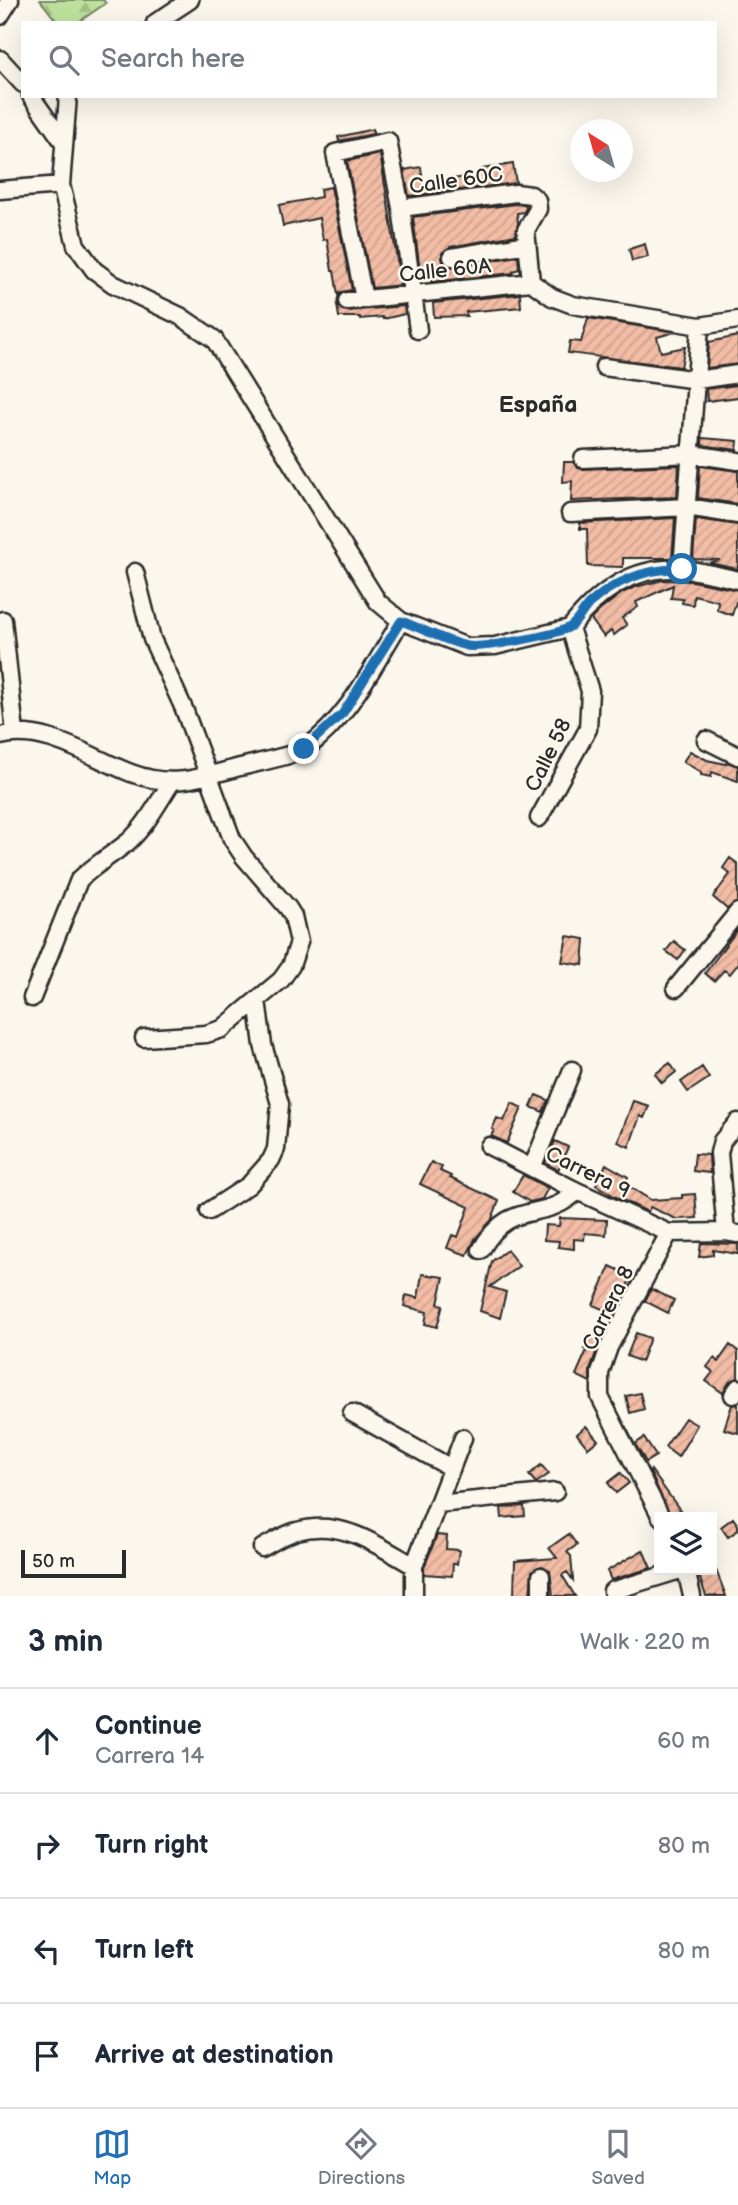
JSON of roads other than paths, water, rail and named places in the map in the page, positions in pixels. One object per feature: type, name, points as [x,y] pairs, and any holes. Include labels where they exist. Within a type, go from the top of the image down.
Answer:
[{"type":"street","points":[[0,16],[10,0]]},
{"type":"street","points":[[160,0],[171,13]]},
{"type":"street","points":[[158,21],[190,0]]},
{"type":"street","points":[[0,59],[21,81]]},
{"type":"street","points":[[33,98],[64,143]]},
{"type":"street","points":[[68,98],[61,185],[76,245],[94,270],[113,284],[180,316],[214,338],[378,602],[401,621],[467,646],[495,646],[570,628],[587,606],[608,589],[632,576],[660,568],[682,569],[738,580]]},
{"type":"street","name":"Calle 60A","points":[[401,208],[387,141],[335,153],[355,300],[531,282]]},
{"type":"street","points":[[0,190],[61,185]]},
{"type":"street","name":"Calle 60C","points":[[401,208],[516,193],[531,195],[537,200],[538,209],[526,230],[527,244]]},
{"type":"street","points":[[401,208],[418,330]]},
{"type":"street","points":[[452,257],[527,244],[531,282],[552,298],[573,305],[700,326],[738,320]]},
{"type":"street","points":[[682,569],[700,326]]},
{"type":"street","points":[[604,367],[696,380],[738,374]]},
{"type":"street","points":[[583,459],[692,454],[738,461]]},
{"type":"street","points":[[570,513],[687,507],[738,515]]},
{"type":"street","points":[[135,572],[152,639],[184,709],[232,839],[288,908],[299,942],[291,967],[281,981],[222,1030],[144,1038]]},
{"type":"street","points":[[3,620],[7,734],[60,741],[133,774],[172,783],[304,749],[343,713],[401,621]]},
{"type":"street","name":"Calle 58","points":[[539,818],[588,729],[590,691],[570,628]]},
{"type":"street","points":[[706,740],[738,755]]},
{"type":"street","points":[[32,998],[79,880],[143,826],[172,783]]},
{"type":"street","points":[[676,988],[738,912]]},
{"type":"street","points":[[209,1211],[249,1185],[271,1160],[276,1149],[280,1104],[263,1045],[257,1000]]},
{"type":"street","points":[[532,1168],[572,1070]]},
{"type":"street","points":[[669,1233],[732,1233],[719,1153],[722,1141],[738,1122]]},
{"type":"street","name":"Carrera 9","points":[[489,1146],[577,1191],[669,1233]]},
{"type":"street","points":[[481,1250],[491,1233],[516,1214],[560,1204],[577,1191]]},
{"type":"street","name":"Carrera 8","points":[[658,1512],[600,1397],[600,1373],[609,1347],[669,1233]]},
{"type":"street","points":[[352,1413],[451,1468]]},
{"type":"street","points":[[414,1596],[414,1566],[463,1438]]},
{"type":"street","points":[[438,1504],[555,1492]]},
{"type":"street","points":[[262,1548],[296,1531],[337,1527],[362,1536],[414,1566]]},
{"type":"street","points":[[612,1591],[666,1575]]},
{"type":"street","points":[[685,1575],[692,1596]]},
{"type":"street","points":[[541,1576],[541,1596]]},
{"type":"district","name":"España","points":[[538,404]]}]
